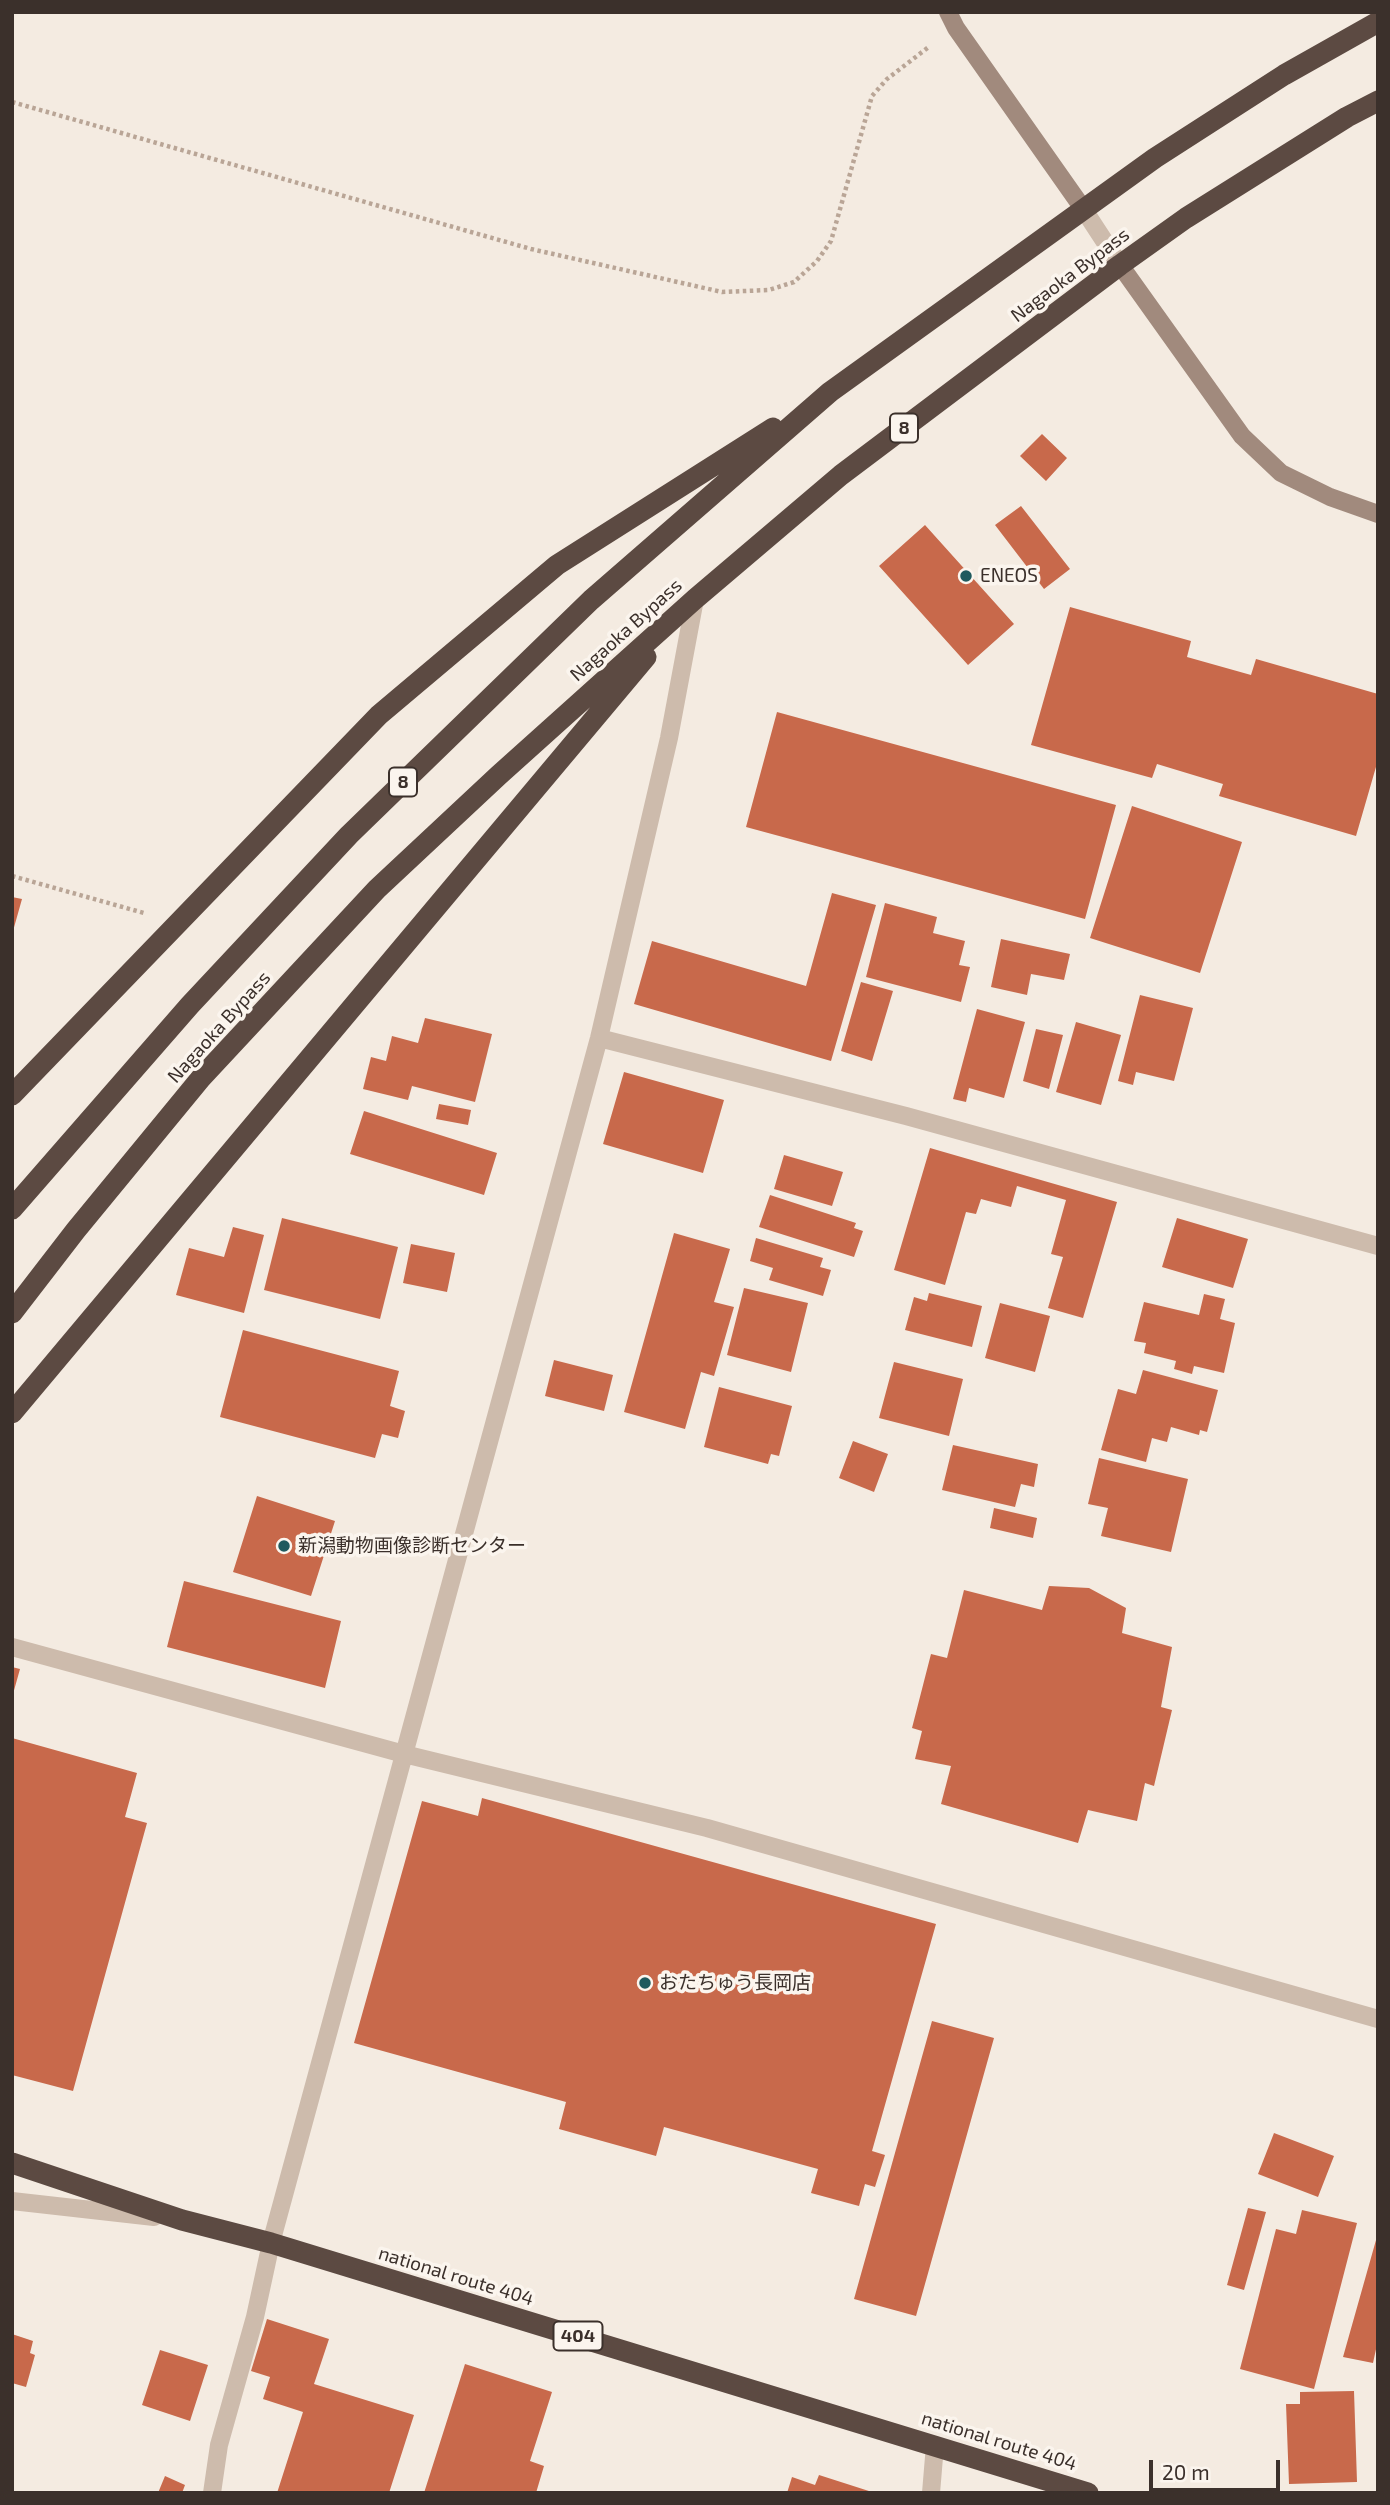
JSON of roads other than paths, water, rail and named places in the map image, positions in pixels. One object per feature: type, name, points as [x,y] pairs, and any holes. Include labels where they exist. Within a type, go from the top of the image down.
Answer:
[{"type":"highway","name":"Nagaoka Bypass","points":[[12,1209],[190,1005],[349,835],[591,600],[830,392],[1155,158],[1284,75],[1378,22]]},
{"type":"highway","name":"Nagaoka Bypass","points":[[12,1313],[76,1230],[201,1078],[377,889],[695,599],[841,475],[1120,265],[1186,218],[1347,117],[1378,101]]},
{"type":"highway","points":[[12,1095],[379,715],[557,565],[830,392]]},
{"type":"highway","points":[[12,1413],[695,599]]},
{"type":"highway","name":"national route 404","points":[[12,2163],[182,2220],[271,2243],[1088,2493]]},
{"type":"highway","points":[[12,2170],[67,2180]]},
{"type":"street","points":[[952,20],[1120,265],[1242,436],[1281,473],[1330,497],[1378,514]]},
{"type":"street","points":[[212,2493],[219,2445],[255,2316],[271,2243],[599,1038],[669,738],[695,599]]},
{"type":"street","points":[[599,1038],[906,1116],[1378,1245]]},
{"type":"street","points":[[12,1647],[404,1754],[707,1828],[1378,2019]]},
{"type":"street","points":[[12,2201],[182,2220]]},
{"type":"street","points":[[931,2493],[935,2445]]},
{"type":"place","name":"ENEOS","points":[[966,576]]},
{"type":"place","name":"新潟動物画像診断センター","points":[[284,1546]]},
{"type":"place","name":"おたちゅう長岡店","points":[[645,1983]]}]
